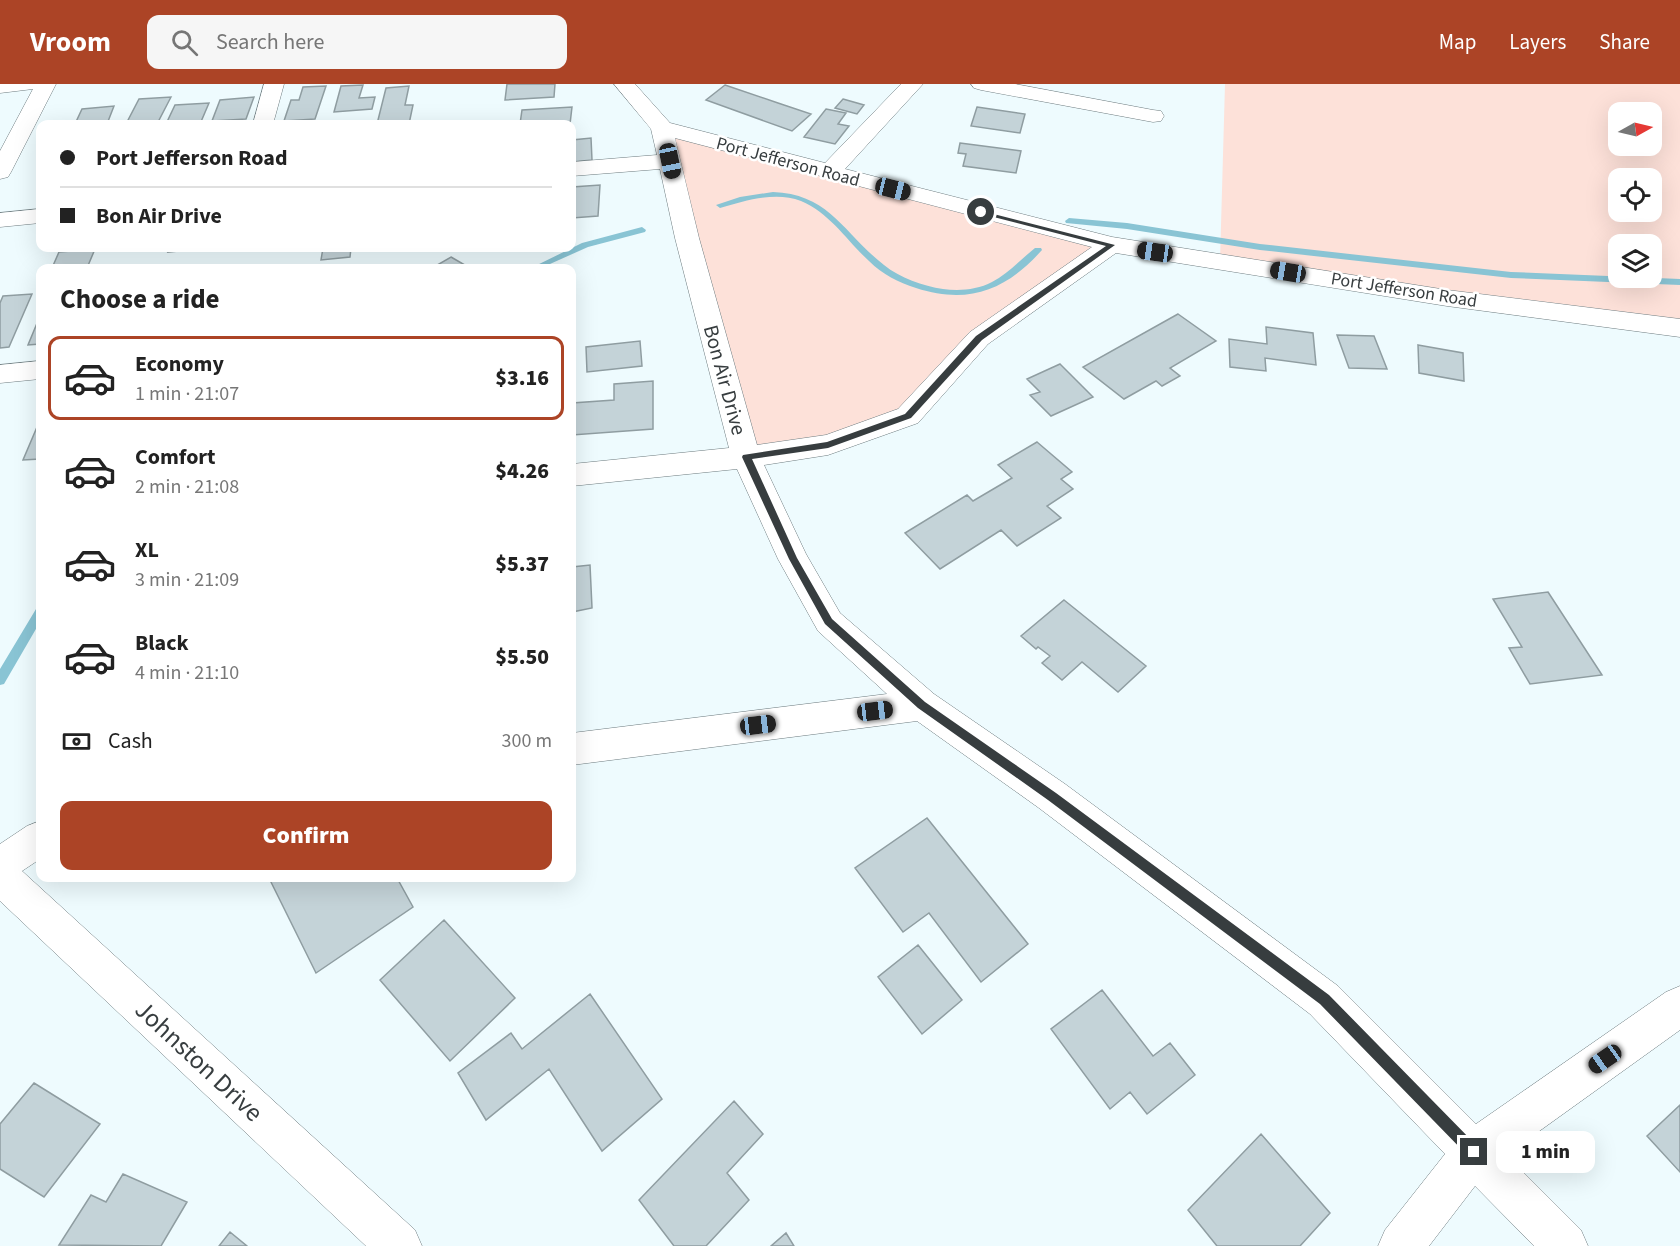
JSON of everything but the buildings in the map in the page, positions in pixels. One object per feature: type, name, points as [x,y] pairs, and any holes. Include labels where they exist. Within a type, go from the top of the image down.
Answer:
[{"type":"street","points":[[0,87],[29,84]]},
{"type":"street","points":[[0,172],[46,84]]},
{"type":"street","points":[[263,120],[274,84]]},
{"type":"street","points":[[624,84],[662,128]]},
{"type":"street","points":[[828,173],[913,84]]},
{"type":"street","points":[[981,84],[1153,116]]},
{"type":"street","name":"Bon Air Drive","points":[[662,128],[687,238],[746,457],[793,559],[829,622],[922,705],[1052,796],[1324,1000],[1565,1246]]},
{"type":"street","name":"Port Jefferson Road","points":[[662,128],[1112,245],[1447,298],[1680,328]]},
{"type":"street","points":[[576,169],[670,161]]},
{"type":"street","points":[[0,220],[36,216]]},
{"type":"street","points":[[576,475],[746,457],[828,445],[908,416],[979,338],[1112,245]]},
{"type":"street","points":[[0,374],[36,370]]},
{"type":"street","points":[[576,748],[922,705]]},
{"type":"street","points":[[0,865],[36,841]]},
{"type":"street","name":"Johnston Drive","points":[[0,876],[399,1246]]},
{"type":"street","points":[[1401,1246],[1474,1152],[1680,1006]]},
{"type":"shaded area","points":[[1225,84],[1680,84],[1680,328],[1220,261]]},
{"type":"shaded area","points":[[662,128],[1112,245],[979,338],[908,416],[746,457]]},
{"type":"waterway","points":[[720,205],[751,197],[773,195],[805,200],[819,207],[831,217],[882,268],[903,280],[941,292],[965,293],[995,284],[1038,250]]},
{"type":"waterway","points":[[1069,221],[1127,226],[1260,247],[1511,275],[1680,282]]},
{"type":"waterway","points":[[576,249],[642,230]]},
{"type":"waterway","points":[[544,264],[570,252]]},
{"type":"waterway","points":[[0,680],[36,619]]},
{"type":"route","points":[[981,212],[1112,245],[979,338],[908,416],[828,445],[746,457],[793,559],[829,622],[922,705],[1052,796],[1324,1000],[1474,1152]]}]
